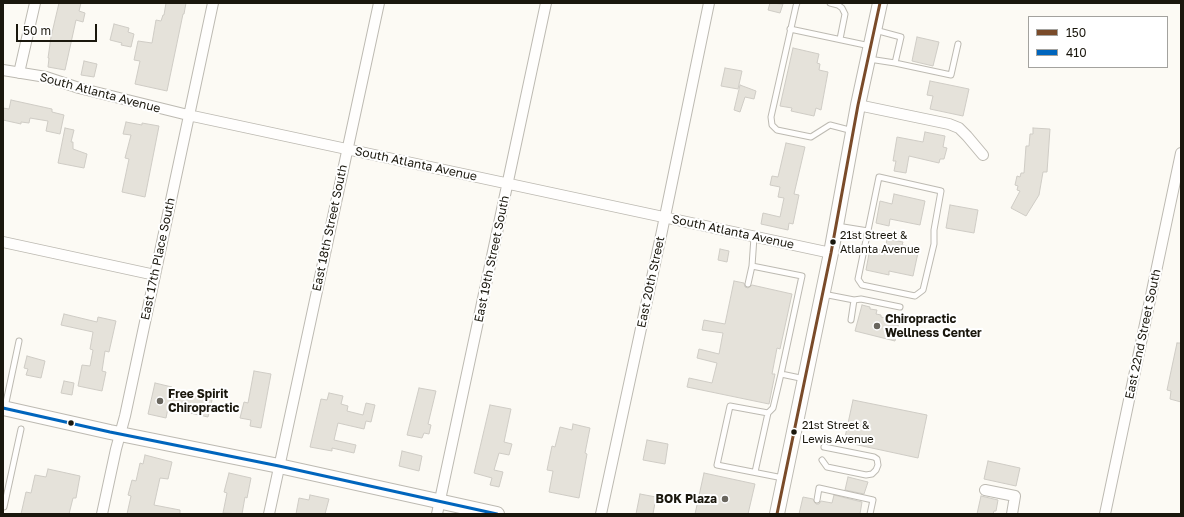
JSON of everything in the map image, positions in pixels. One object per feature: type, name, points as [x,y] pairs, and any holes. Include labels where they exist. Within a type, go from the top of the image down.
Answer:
[{"type":"main road","points":[[777,514],[831,253],[858,105],[880,3]]},
{"type":"main road","points":[[4,408],[120,434],[279,466],[438,508],[497,514]]},
{"type":"street","points":[[19,74],[35,3]]},
{"type":"street","name":"East 17th Place South","points":[[102,514],[120,434],[126,416],[188,115],[213,3]]},
{"type":"street","name":"East 18th Street South","points":[[269,514],[379,3]]},
{"type":"street","name":"East 19th Street South","points":[[438,508],[546,3]]},
{"type":"street","name":"East 20th Street","points":[[601,514],[709,3]]},
{"type":"street","name":"South Atlanta Avenue","points":[[3,70],[19,74],[46,77],[79,88],[188,115],[831,253]]},
{"type":"street","points":[[858,105],[949,124],[958,128],[968,136],[983,155]]},
{"type":"street","name":"East 22nd Street South","points":[[1105,514],[1180,158]]},
{"type":"street","points":[[3,242],[155,276]]},
{"type":"street","points":[[986,490],[1015,496],[1012,514]]},
{"type":"lane","points":[[798,3],[790,29],[771,117],[772,125],[777,130],[811,137],[830,125],[853,131]]},
{"type":"lane","points":[[830,3],[838,5],[842,8],[845,14],[840,39]]},
{"type":"lane","points":[[790,29],[840,39],[869,53],[895,63],[951,75],[958,44]]},
{"type":"lane","points":[[874,30],[901,37],[895,63]]},
{"type":"lane","points":[[879,177],[941,191],[934,230],[934,244],[923,290],[915,296],[862,285],[858,279],[868,231],[879,177]]},
{"type":"lane","points":[[836,225],[868,231]]},
{"type":"lane","points":[[748,284],[752,266],[754,237]]},
{"type":"lane","points":[[752,266],[802,276],[773,408],[768,413],[755,472]]},
{"type":"lane","points":[[822,293],[854,300],[861,299],[900,307]]},
{"type":"lane","points":[[851,320],[854,300]]},
{"type":"lane","points":[[4,408],[19,341]]},
{"type":"lane","points":[[781,374],[805,379]]},
{"type":"lane","points":[[768,413],[730,406],[717,465],[784,479]]},
{"type":"lane","points":[[3,507],[21,429]]},
{"type":"lane","points":[[822,460],[827,467],[866,475],[872,474],[878,466],[877,459],[874,457],[824,447]]},
{"type":"lane","points":[[817,500],[819,488],[873,500],[870,514]]},
{"type":"building","points":[[59,3],[81,3],[79,11],[85,13],[83,22],[76,20],[65,70],[48,67],[51,37]]},
{"type":"building","points":[[166,3],[186,3],[167,91],[135,84],[140,61],[134,60],[138,41],[152,43],[156,20],[161,21],[164,15]]},
{"type":"building","points":[[770,3],[783,4],[780,13],[768,10]]},
{"type":"building","points":[[114,24],[129,28],[128,32],[134,34],[131,47],[121,45],[122,43],[110,40]]},
{"type":"building","points":[[917,37],[939,42],[933,66],[912,61]]},
{"type":"building","points":[[793,48],[819,54],[817,63],[820,64],[819,70],[828,72],[821,110],[816,108],[814,116],[791,111],[792,108],[780,106]]},
{"type":"building","points":[[84,61],[97,64],[94,77],[81,75]]},
{"type":"building","points":[[725,68],[742,71],[738,89],[721,86]]},
{"type":"building","points":[[930,81],[969,89],[963,116],[930,109],[933,96],[927,95]]},
{"type":"building","points":[[740,85],[756,91],[754,99],[745,97],[740,112],[734,110]]},
{"type":"building","points":[[11,100],[52,109],[52,112],[64,115],[60,134],[46,131],[48,121],[30,118],[29,123],[21,122],[21,124],[3,120],[3,108],[9,109]]},
{"type":"building","points":[[126,122],[159,126],[145,197],[122,192],[129,159],[125,158],[131,135],[123,134]]},
{"type":"building","points":[[65,128],[74,130],[71,142],[73,142],[73,149],[87,154],[84,168],[58,163]]},
{"type":"building","points":[[1033,128],[1050,129],[1047,172],[1043,172],[1039,195],[1026,216],[1011,208],[1020,191],[1017,190],[1018,186],[1015,185],[1017,176],[1020,177],[1021,173],[1024,173],[1026,146],[1029,146],[1030,134],[1033,134]]},
{"type":"building","points":[[925,132],[945,136],[943,147],[947,148],[944,159],[940,159],[939,163],[909,156],[906,173],[894,171],[896,161],[893,161],[897,137],[923,142]]},
{"type":"building","points":[[786,143],[805,147],[794,194],[799,195],[793,224],[789,223],[788,230],[761,224],[763,213],[780,217],[784,198],[778,197],[780,187],[770,185],[772,176],[778,177]]},
{"type":"building","points":[[894,194],[925,201],[920,225],[890,219],[889,226],[876,223],[880,201],[892,204]]},
{"type":"building","points":[[950,205],[978,210],[974,233],[946,228]]},
{"type":"building","points":[[887,239],[903,242],[902,245],[919,248],[913,276],[889,271],[889,275],[866,270],[870,248],[885,251]]},
{"type":"building","points":[[720,249],[729,251],[727,262],[718,260]]},
{"type":"building","points":[[734,281],[744,283],[745,287],[748,288],[752,285],[792,294],[780,349],[777,348],[772,374],[775,374],[769,404],[687,387],[689,378],[712,383],[717,363],[697,358],[699,349],[719,354],[723,333],[702,330],[704,320],[725,324]]},
{"type":"building","name":"Chiropractic Wellness Center","points":[[862,305],[870,307],[870,309],[877,310],[876,314],[881,315],[881,317],[899,321],[895,341],[855,331]]},
{"type":"building","points":[[64,314],[97,322],[98,317],[116,321],[109,352],[105,351],[102,371],[106,372],[102,391],[78,386],[82,365],[90,366],[93,350],[90,349],[93,332],[61,325]]},
{"type":"building","points":[[1177,343],[1181,343],[1181,402],[1170,399],[1171,391],[1167,390]]},
{"type":"building","points":[[27,356],[45,361],[41,378],[26,375],[28,369],[24,368]]},
{"type":"building","points":[[254,371],[271,374],[261,428],[250,426],[251,420],[240,418],[244,402],[248,403]]},
{"type":"building","points":[[64,381],[74,383],[72,395],[61,393]]},
{"type":"building","points":[[155,383],[172,387],[172,391],[212,400],[208,417],[168,408],[166,418],[148,414]]},
{"type":"building","points":[[419,388],[436,391],[428,424],[431,425],[429,434],[424,433],[422,438],[407,435]]},
{"type":"building","points":[[329,393],[343,396],[341,404],[348,406],[347,411],[363,415],[366,403],[375,405],[371,422],[366,421],[364,429],[338,423],[334,440],[356,445],[354,453],[332,448],[332,451],[310,447],[321,399],[327,400]]},
{"type":"building","points":[[853,400],[927,415],[918,458],[844,442]]},
{"type":"building","points":[[490,405],[511,409],[504,442],[512,444],[509,455],[499,453],[494,470],[503,472],[499,487],[490,485],[492,478],[474,473]]},
{"type":"building","points":[[573,424],[590,428],[579,498],[549,492],[553,471],[547,470],[552,446],[555,447],[560,427],[572,430]]},
{"type":"building","points":[[647,440],[668,444],[665,464],[643,460]]},
{"type":"building","points":[[402,451],[422,456],[419,471],[399,466]]},
{"type":"building","points":[[145,455],[172,462],[168,479],[160,478],[154,505],[180,510],[180,514],[127,514],[131,496],[128,495],[132,480],[136,481],[140,463],[143,464]]},
{"type":"building","points":[[988,461],[1020,468],[1016,486],[984,479]]},
{"type":"building","points":[[48,469],[80,476],[76,498],[73,498],[69,514],[21,514],[26,492],[31,493],[35,475],[46,477]]},
{"type":"building","points":[[229,473],[251,478],[247,498],[245,497],[242,514],[223,513],[227,493],[224,492]]},
{"type":"building","name":"BOK Plaza","points":[[704,473],[755,484],[748,514],[695,514]]},
{"type":"building","points":[[848,477],[868,482],[864,494],[845,490]]},
{"type":"building","points":[[640,494],[656,497],[653,514],[636,514]]},
{"type":"building","points":[[310,495],[329,499],[325,514],[296,514],[299,498],[309,500]]},
{"type":"building","points":[[834,495],[862,502],[860,514],[799,514],[803,497],[813,499],[816,504],[819,504],[821,501],[832,503]]},
{"type":"building","points":[[981,496],[998,500],[996,511],[994,511],[993,514],[977,514]]},
{"type":"transit line","name":"150","points":[[777,514],[831,253],[858,105],[880,3]]},
{"type":"transit line","name":"410","points":[[3,408],[497,514]]},
{"type":"place","name":"21st Street & Atlanta Avenue","points":[[833,242]]},
{"type":"place","name":"Chiropractic Wellness Center","points":[[877,326]]},
{"type":"place","name":"Free Spirit Chiropractic","points":[[160,401]]},
{"type":"place","name":"21st Street & Lewis Avenue","points":[[794,432]]},
{"type":"place","name":"BOK Plaza","points":[[725,499]]}]
